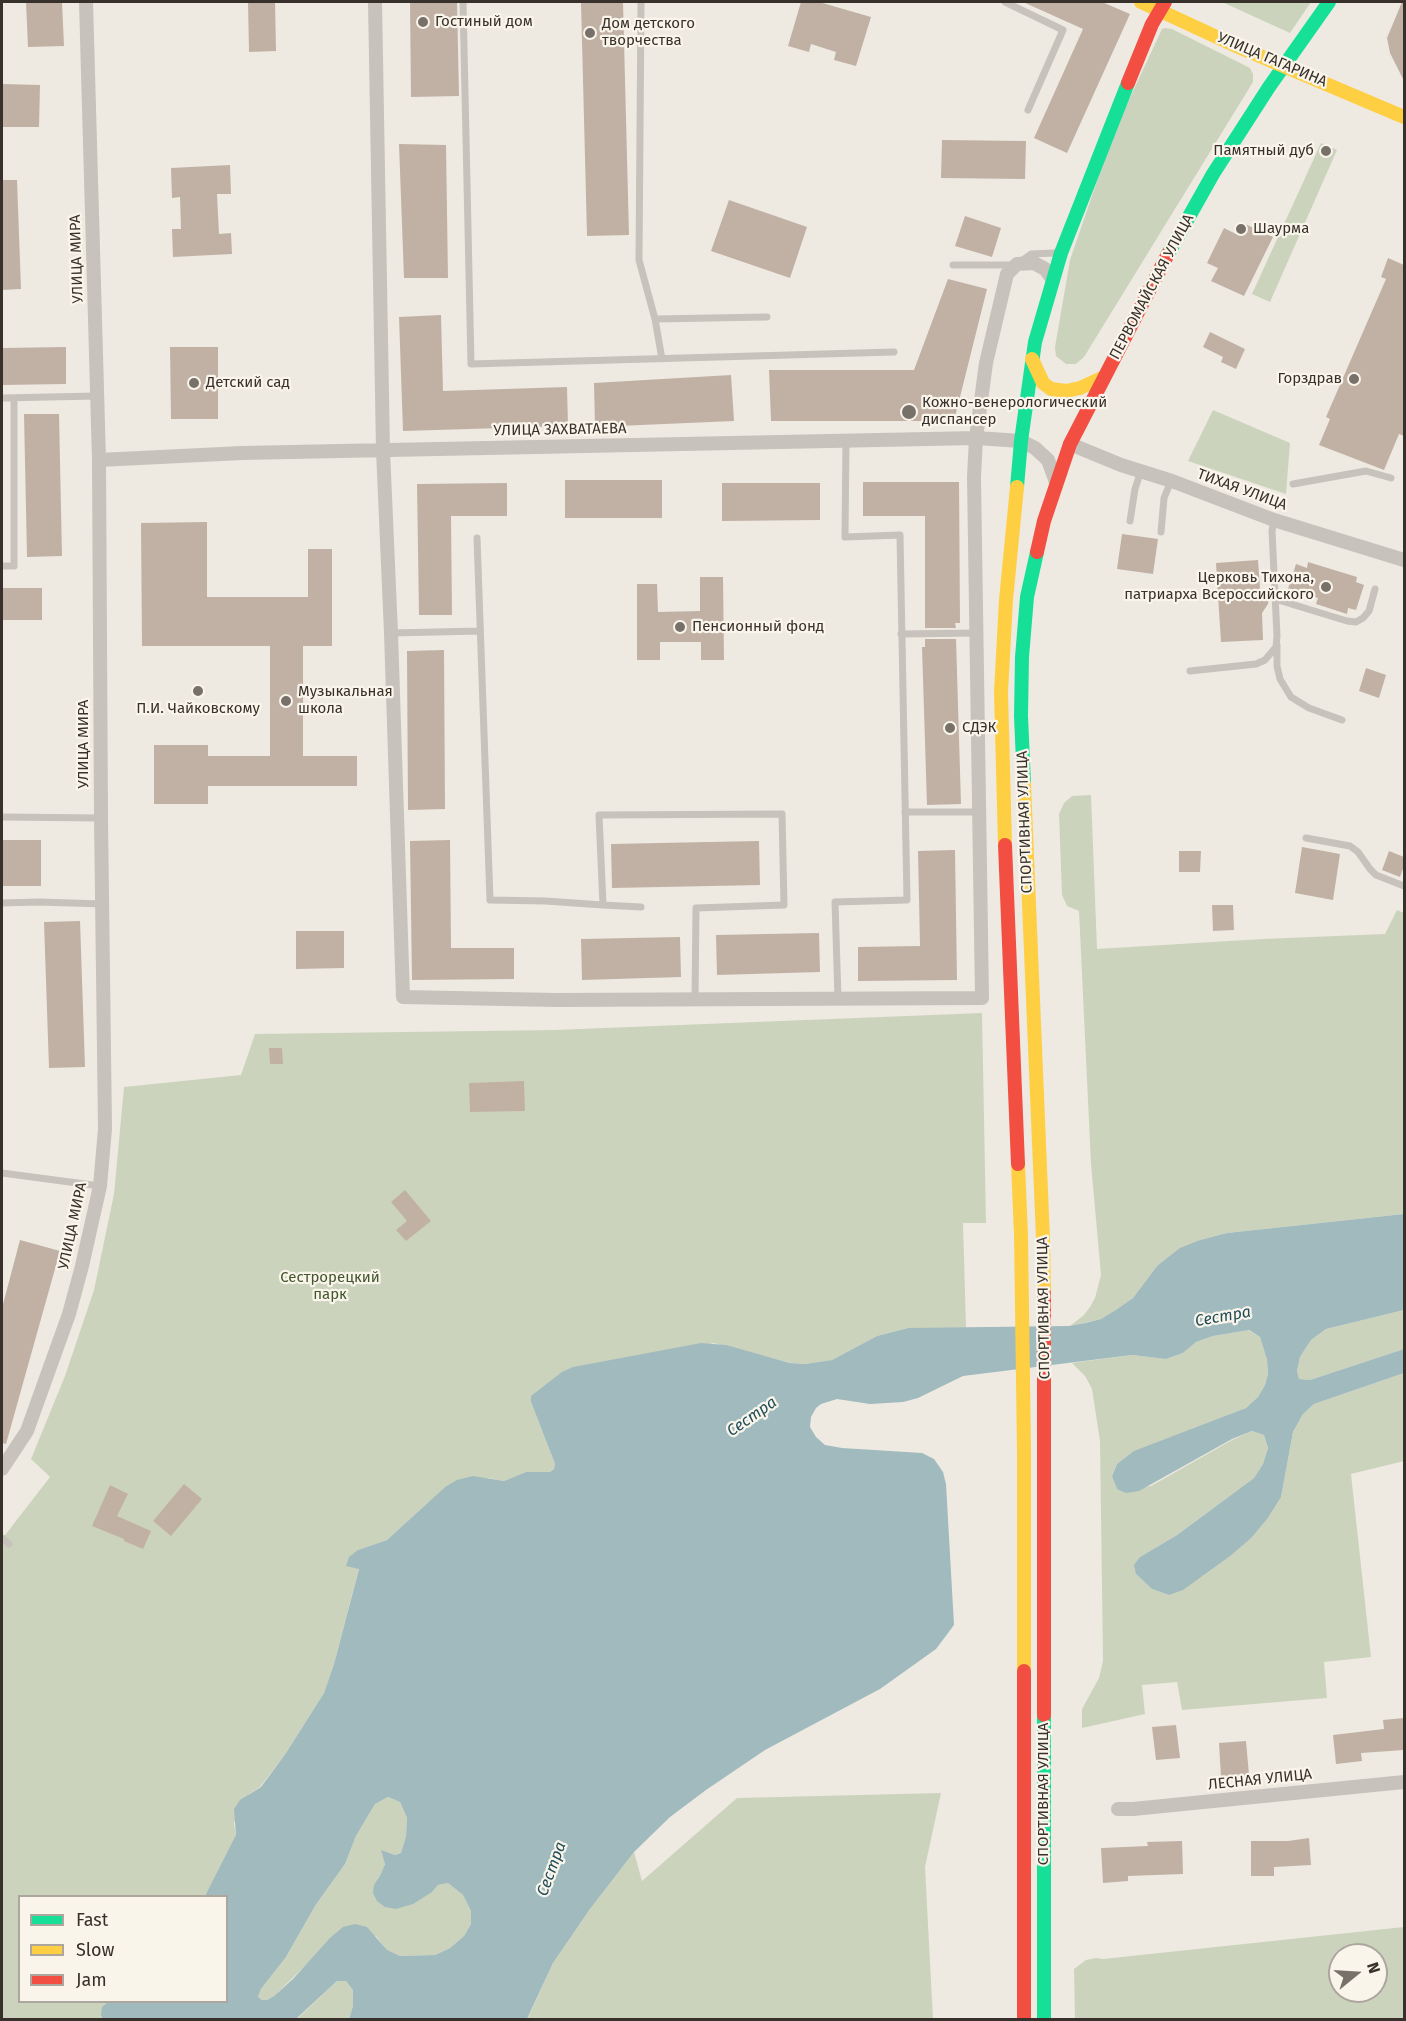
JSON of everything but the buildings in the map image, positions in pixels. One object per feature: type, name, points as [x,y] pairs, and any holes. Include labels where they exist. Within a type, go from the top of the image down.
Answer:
[{"type":"main road","name":"УЛИЦА ГАГАРИНА","points":[[1141,2],[1163,6],[1234,45],[1404,117]]},
{"type":"main road","name":"ПЕРВОМАЙСКАЯ УЛИЦА","points":[[1027,597],[1044,521],[1056,483],[1070,444],[1104,376],[1149,288],[1208,183],[1284,66],[1329,2]]},
{"type":"main road","points":[[1021,441],[1032,359],[1053,280],[1118,106],[1152,24],[1163,6]]},
{"type":"main road","points":[[1032,359],[1043,383],[1051,389],[1066,391],[1080,388],[1104,376]]},
{"type":"main road","name":"СПОРТИВНАЯ УЛИЦА","points":[[1021,441],[1006,600],[1001,692],[1022,1235],[1024,2019]]},
{"type":"main road","name":"СПОРТИВНАЯ УЛИЦА","points":[[1027,597],[1022,657],[1021,716],[1043,1239],[1046,1452],[1044,2019]]},
{"type":"street","name":"УЛИЦА МИРА","points":[[2,1468],[27,1431],[46,1380],[82,1266],[100,1186],[105,1129],[99,460],[86,2]]},
{"type":"street","points":[[375,2],[383,450],[392,633],[403,997],[556,1000],[982,998],[974,477],[976,438],[986,363],[1007,274],[1017,264],[1034,263],[1045,269],[1053,280]]},
{"type":"street","name":"УЛИЦА ЗАХВАТАЕВА","points":[[99,460],[242,453],[846,440],[976,438],[1021,441]]},
{"type":"street","points":[[1021,441],[1042,453],[1048,460],[1056,483]]},
{"type":"street","name":"ТИХАЯ УЛИЦА","points":[[1070,444],[1121,465],[1171,481],[1274,520],[1404,560]]},
{"type":"street","name":"ЛЕСНАЯ УЛИЦА","points":[[1118,1809],[1404,1782]]},
{"type":"lane","points":[[463,2],[471,364],[894,352]]},
{"type":"lane","points":[[641,2],[639,260],[655,319],[662,359]]},
{"type":"lane","points":[[1005,2],[1063,30],[1028,110]]},
{"type":"lane","points":[[953,265],[1017,264],[1030,254],[1062,253]]},
{"type":"lane","points":[[655,319],[767,317]]},
{"type":"lane","points":[[2,398],[97,396]]},
{"type":"lane","points":[[2,566],[14,566],[14,398]]},
{"type":"lane","points":[[838,999],[835,902],[906,900],[900,535],[845,537],[846,440]]},
{"type":"lane","points":[[1130,521],[1135,489],[1141,471]]},
{"type":"lane","points":[[1293,484],[1366,471],[1391,478]]},
{"type":"lane","points":[[1161,532],[1164,498],[1171,481]]},
{"type":"lane","points":[[1274,520],[1272,531],[1277,666],[1280,679],[1291,698],[1309,708],[1342,720]]},
{"type":"lane","points":[[477,538],[490,900],[641,907]]},
{"type":"lane","points":[[1275,599],[1356,622],[1364,618],[1369,611],[1375,589]]},
{"type":"lane","points":[[392,633],[480,631]]},
{"type":"lane","points":[[902,634],[977,633]]},
{"type":"lane","points":[[1190,671],[1256,664],[1265,660],[1276,647],[1277,636]]},
{"type":"lane","points":[[905,812],[978,812]]},
{"type":"lane","points":[[603,905],[599,815],[782,814],[784,905],[696,908],[695,1000]]},
{"type":"lane","points":[[2,817],[101,818]]},
{"type":"lane","points":[[1306,838],[1350,846],[1358,852],[1376,875],[1404,886]]},
{"type":"lane","points":[[2,903],[103,904]]},
{"type":"lane","points":[[2,1173],[100,1186]]},
{"type":"lane","points":[[2,1538],[9,1544]]},
{"type":"green space","points":[[1222,2],[1311,2],[1290,33]]},
{"type":"green space","points":[[1162,29],[1172,29],[1250,68],[1253,82],[1084,357],[1076,364],[1066,364],[1056,356],[1055,347],[1070,260],[1113,134]]},
{"type":"green space","points":[[1321,143],[1337,150],[1270,302],[1252,294]]},
{"type":"green space","points":[[1213,410],[1290,443],[1286,494],[1188,461]]},
{"type":"green space","points":[[1091,795],[1097,949],[1385,934],[1397,910],[1404,913],[1404,1214],[1227,1233],[1200,1240],[1157,1266],[1133,1298],[1116,1311],[1101,1319],[1070,1326],[1090,1307],[1095,1298],[1101,1275],[1091,1164],[1079,911],[1067,906],[1062,895],[1059,814],[1064,803],[1072,796]]},
{"type":"green space","name":"Сестрорецкий парк","points":[[982,1013],[986,1223],[963,1223],[966,1328],[908,1328],[877,1336],[832,1360],[805,1364],[791,1363],[713,1343],[531,1402],[555,1464],[554,1469],[550,1472],[526,1472],[504,1481],[488,1478],[445,1487],[387,1540],[358,1550],[359,1568],[334,1664],[324,1693],[286,1753],[260,1787],[249,1794],[234,1823],[236,1835],[232,1846],[206,1895],[18,1895],[18,2003],[107,2003],[101,2015],[103,2019],[2,2019],[2,1539],[50,1477],[31,1459],[65,1376],[94,1290],[114,1194],[124,1087],[241,1075],[255,1034],[554,1030]]},
{"type":"green space","points":[[1404,1310],[1404,1349],[1310,1380],[1299,1379],[1297,1371],[1300,1357],[1311,1340],[1326,1329]]},
{"type":"green space","points":[[1248,1330],[1260,1337],[1267,1360],[1268,1374],[1258,1397],[1246,1408],[1134,1452],[1117,1464],[1112,1475],[1117,1489],[1151,1486],[1252,1431],[1264,1435],[1268,1448],[1263,1464],[1254,1478],[1177,1535],[1140,1557],[1136,1574],[1152,1589],[1169,1595],[1281,1497],[1293,1432],[1303,1414],[1314,1404],[1404,1373],[1404,1461],[1351,1474],[1371,1657],[1324,1662],[1327,1698],[1182,1710],[1177,1682],[1142,1685],[1145,1714],[1082,1728],[1082,1709],[1099,1678],[1103,1661],[1100,1441],[1092,1389],[1085,1376],[1072,1363],[1132,1355],[1166,1359],[1183,1353],[1196,1342],[1213,1336]]},
{"type":"green space","points":[[941,1793],[925,1867],[933,2019],[527,2020],[553,1963],[590,1909],[634,1852],[642,1881],[737,1798]]},
{"type":"green space","points":[[388,1797],[400,1802],[407,1818],[406,1836],[401,1853],[395,1855],[382,1851],[385,1863],[382,1874],[377,1879],[432,1892],[438,1885],[448,1883],[463,1895],[471,1911],[471,1924],[464,1936],[450,1948],[435,1955],[400,1956],[387,1951],[376,1936],[307,1964],[274,1996],[262,2000],[258,1997],[261,1989],[286,1957],[315,1906],[345,1864],[356,1836],[375,1804]]},
{"type":"green space","points":[[1404,1927],[1404,2019],[1075,2019],[1074,1969],[1086,1960]]},
{"type":"green space","points":[[337,1981],[346,1981],[353,1990],[353,2006],[349,2019],[296,2020]]},
{"type":"water","name":"Сестра","points":[[1404,1214],[1404,1310],[1326,1329],[1311,1340],[1300,1357],[1297,1371],[1299,1379],[1310,1380],[1404,1349],[1404,1373],[1314,1404],[1303,1414],[1293,1432],[1281,1497],[1267,1519],[1251,1538],[1230,1556],[1183,1590],[1169,1595],[1152,1589],[1136,1574],[1134,1565],[1140,1557],[1177,1535],[1254,1478],[1263,1464],[1268,1448],[1264,1435],[1252,1431],[1232,1439],[1139,1491],[1126,1493],[1117,1489],[1112,1476],[1117,1464],[1134,1451],[1246,1408],[1258,1397],[1268,1374],[1267,1360],[1260,1337],[1249,1330],[1213,1336],[1196,1342],[1183,1353],[1166,1359],[1132,1355],[963,1376],[918,1398],[903,1402],[870,1404],[837,1399],[821,1404],[811,1417],[810,1427],[825,1445],[922,1453],[934,1459],[943,1472],[946,1484],[954,1625],[936,1649],[880,1689],[765,1750],[670,1817],[634,1852],[590,1909],[553,1963],[527,2019],[349,2019],[353,2006],[353,1990],[346,1981],[337,1981],[296,2019],[103,2020],[102,2007],[107,2003],[228,2003],[228,1895],[206,1895],[236,1835],[234,1809],[240,1800],[261,1787],[286,1753],[324,1693],[359,1569],[346,1566],[349,1557],[358,1550],[387,1540],[445,1487],[457,1480],[473,1476],[504,1481],[526,1472],[550,1472],[554,1469],[555,1464],[531,1402],[531,1396],[562,1372],[573,1367],[701,1343],[726,1345],[790,1363],[805,1364],[832,1360],[877,1336],[908,1328],[1069,1326],[1085,1323],[1101,1319],[1133,1298],[1157,1266],[1180,1248],[1227,1233]],"holes":[[[388,1797],[400,1802],[407,1818],[406,1836],[401,1853],[395,1855],[381,1850],[385,1864],[374,1885],[373,1893],[377,1901],[385,1907],[396,1909],[413,1904],[432,1892],[438,1885],[448,1883],[463,1895],[471,1911],[471,1924],[464,1936],[450,1948],[435,1955],[400,1956],[387,1950],[367,1927],[355,1924],[343,1927],[274,1996],[267,2000],[258,1997],[261,1989],[286,1957],[315,1906],[345,1864],[356,1836],[375,1804]]]},
{"type":"traffic: fast","points":[[1168,254],[1213,174],[1269,87],[1329,2]]},
{"type":"traffic: fast","points":[[1017,487],[1035,342],[1061,253],[1128,83]]},
{"type":"traffic: fast","points":[[1024,784],[1021,716],[1022,657],[1027,597],[1037,552]]},
{"type":"traffic: fast","points":[[1044,1715],[1044,2020]]},
{"type":"traffic: slow","points":[[1141,2],[1234,45],[1404,117]]},
{"type":"traffic: slow","points":[[1032,359],[1043,383],[1051,389],[1066,391],[1080,388],[1104,377]]},
{"type":"traffic: slow","points":[[1005,845],[1001,692],[1006,600],[1017,487]]},
{"type":"traffic: slow","points":[[1024,784],[1044,1293]]},
{"type":"traffic: slow","points":[[1018,1164],[1024,1452],[1024,1671]]},
{"type":"traffic: jam","points":[[1128,83],[1152,24],[1165,2]]},
{"type":"traffic: jam","points":[[1037,552],[1044,521],[1070,444],[1168,254]]},
{"type":"traffic: jam","points":[[1005,845],[1018,1164]]},
{"type":"traffic: jam","points":[[1044,1293],[1044,1715]]},
{"type":"traffic: jam","points":[[1024,1671],[1024,2020]]},
{"type":"place","name":"Гостиный дом","points":[[423,22]]},
{"type":"place","name":"Дом детского творчества","points":[[590,33]]},
{"type":"place","name":"Памятный дуб","points":[[1326,151]]},
{"type":"place","name":"Шаурма","points":[[1241,229]]},
{"type":"place","name":"Горздрав","points":[[1354,379]]},
{"type":"place","name":"Детский сад","points":[[194,383]]},
{"type":"place","name":"Кожно-венерологический диспансер","points":[[909,412]]},
{"type":"place","name":"Церковь Тихона, патриарха Всероссийского","points":[[1326,587]]},
{"type":"place","name":"Пенсионный фонд","points":[[680,627]]},
{"type":"place","name":"П.И. Чайковскому","points":[[198,691]]},
{"type":"place","name":"Музыкальная школа","points":[[286,701]]},
{"type":"place","name":"СДЭК","points":[[950,728]]}]
